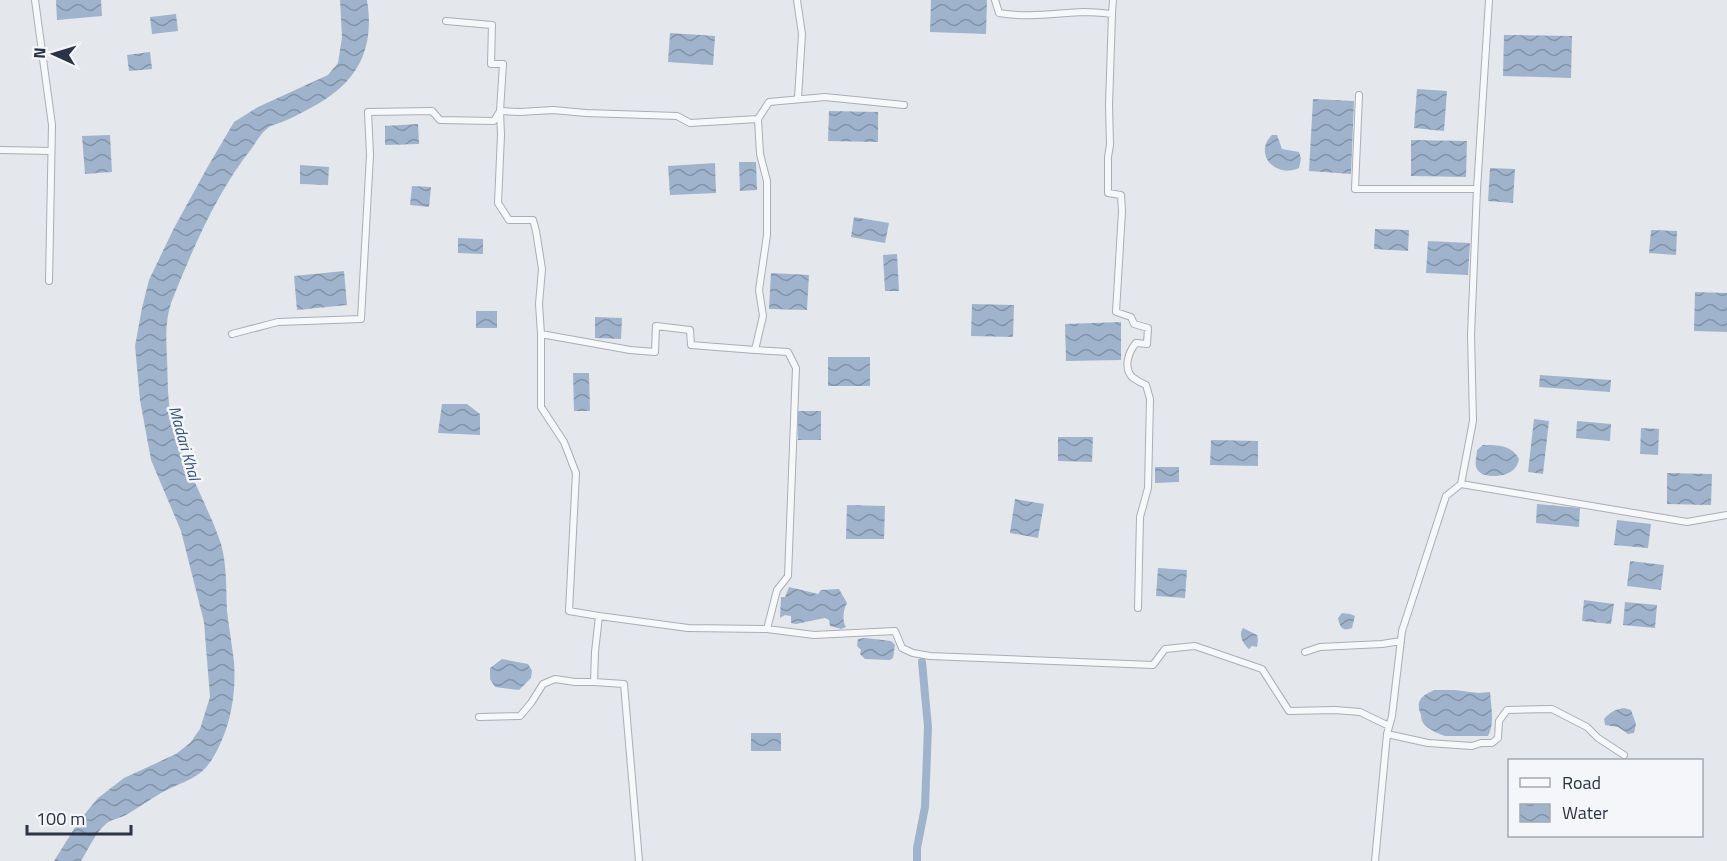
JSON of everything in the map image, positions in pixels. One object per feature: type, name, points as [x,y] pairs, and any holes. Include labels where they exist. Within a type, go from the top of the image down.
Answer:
[{"type":"street","points":[[35,0],[52,125],[49,281]]},
{"type":"street","points":[[797,0],[802,34],[798,98]]},
{"type":"street","points":[[995,0],[999,13],[1014,16],[1085,12],[1112,14]]},
{"type":"street","points":[[1113,0],[1108,192],[1121,195],[1122,211],[1116,312],[1131,317],[1134,324],[1148,328],[1147,344],[1136,344],[1131,349],[1128,360],[1130,374],[1134,379],[1146,385],[1150,399],[1148,488],[1140,517],[1138,608]]},
{"type":"street","points":[[1375,861],[1387,734],[1392,716],[1402,631],[1446,496],[1461,484],[1473,421],[1471,335],[1477,189],[1490,0]]},
{"type":"street","points":[[446,21],[492,25],[491,64],[503,64],[498,203],[509,220],[533,220],[542,269],[539,304],[541,407],[564,442],[576,472],[569,611],[688,628],[767,629],[814,635],[896,631],[902,648],[930,656],[1152,665],[1165,649],[1195,646],[1262,669],[1289,711],[1360,712],[1389,726]]},
{"type":"street","points":[[1359,95],[1355,189],[1477,189]]},
{"type":"street","points":[[755,350],[763,316],[759,290],[767,225],[767,181],[760,154],[758,120],[769,102],[798,98],[825,97],[904,105]]},
{"type":"street","points":[[500,111],[553,110],[677,116],[690,123],[758,120]]},
{"type":"street","points":[[232,334],[278,322],[361,319],[370,155],[368,112],[432,111],[440,120],[494,121],[500,111]]},
{"type":"street","points":[[0,150],[51,151]]},
{"type":"street","points":[[541,334],[630,350],[655,352],[656,326],[690,330],[691,345],[788,352],[796,368],[788,576],[777,590],[767,629]]},
{"type":"street","points":[[1461,484],[1687,522],[1727,515]]},
{"type":"street","points":[[594,682],[599,616]]},
{"type":"street","points":[[1305,652],[1320,647],[1366,646],[1401,641]]},
{"type":"street","points":[[479,717],[520,716],[543,684],[555,679],[624,684],[639,861]]},
{"type":"street","points":[[1387,734],[1428,743],[1472,746],[1492,742],[1498,738],[1499,721],[1507,710],[1552,709],[1587,727],[1598,738],[1624,755]]},
{"type":"water","points":[[56,0],[101,0],[102,16],[57,20]]},
{"type":"water","points":[[340,0],[367,0],[368,37],[357,67],[348,80],[322,102],[263,132],[239,165],[207,220],[170,305],[167,320],[168,390],[172,420],[182,452],[221,544],[224,560],[227,611],[234,662],[234,693],[225,733],[209,763],[197,775],[161,793],[126,815],[107,823],[81,861],[54,861],[79,821],[98,798],[124,778],[176,754],[190,743],[200,729],[210,697],[204,622],[181,531],[151,460],[140,400],[135,346],[142,308],[149,280],[174,228],[234,122],[258,107],[328,75],[338,63],[342,37]]},
{"type":"water","points":[[931,0],[987,0],[986,34],[930,32]]},
{"type":"water","points":[[176,14],[178,31],[152,34],[150,17]]},
{"type":"water","points":[[670,33],[715,36],[713,65],[668,62]]},
{"type":"water","points":[[1504,35],[1572,36],[1571,78],[1503,76]]},
{"type":"water","points":[[150,52],[152,69],[129,71],[127,55]]},
{"type":"water","points":[[1417,89],[1447,91],[1444,131],[1414,128]]},
{"type":"water","points":[[1313,99],[1354,101],[1351,174],[1309,171]]},
{"type":"water","points":[[829,111],[878,112],[878,142],[828,141]]},
{"type":"water","points":[[418,124],[419,144],[385,145],[385,126]]},
{"type":"water","points":[[110,135],[112,172],[85,174],[82,136]]},
{"type":"water","points":[[1272,135],[1277,135],[1282,149],[1299,152],[1301,158],[1299,168],[1282,170],[1269,162],[1265,149]]},
{"type":"water","points":[[1411,140],[1467,141],[1466,177],[1411,176]]},
{"type":"water","points":[[739,162],[756,162],[757,190],[740,191]]},
{"type":"water","points":[[715,163],[716,193],[670,195],[668,166]]},
{"type":"water","points":[[300,165],[329,167],[328,185],[300,184]]},
{"type":"water","points":[[1490,168],[1515,169],[1513,203],[1488,201]]},
{"type":"water","points":[[412,186],[431,187],[429,207],[410,205]]},
{"type":"water","points":[[854,217],[889,223],[885,243],[851,237]]},
{"type":"water","points":[[1375,229],[1409,230],[1408,251],[1374,249]]},
{"type":"water","points":[[1651,230],[1677,231],[1676,255],[1649,253]]},
{"type":"water","points":[[458,238],[483,239],[483,254],[458,253]]},
{"type":"water","points":[[1428,241],[1470,243],[1468,275],[1426,273]]},
{"type":"water","points":[[897,254],[899,291],[885,291],[883,255]]},
{"type":"water","points":[[344,271],[347,305],[297,310],[294,276]]},
{"type":"water","points":[[771,273],[809,275],[807,310],[769,309]]},
{"type":"water","points":[[1695,292],[1727,293],[1727,332],[1694,331]]},
{"type":"water","points":[[972,304],[1014,305],[1013,337],[971,336]]},
{"type":"water","points":[[476,311],[497,311],[497,328],[476,328]]},
{"type":"water","points":[[595,317],[622,318],[621,339],[595,338]]},
{"type":"water","points":[[1121,322],[1121,360],[1066,361],[1065,324]]},
{"type":"water","points":[[828,357],[870,357],[870,386],[828,386]]},
{"type":"water","points":[[573,373],[589,373],[590,411],[574,411]]},
{"type":"water","points":[[1540,375],[1611,380],[1610,392],[1539,387]]},
{"type":"water","points":[[442,404],[467,404],[480,414],[480,435],[438,433]]},
{"type":"water","points":[[798,411],[821,411],[821,440],[798,440]]},
{"type":"water","points":[[1534,419],[1549,421],[1543,474],[1528,472]]},
{"type":"water","points":[[1577,421],[1611,424],[1610,441],[1576,438]]},
{"type":"water","points":[[1641,428],[1659,429],[1658,455],[1640,454]]},
{"type":"water","points":[[1058,437],[1093,437],[1092,462],[1058,461]]},
{"type":"water","points":[[1211,440],[1258,441],[1258,466],[1210,465]]},
{"type":"water","points":[[1483,445],[1499,446],[1513,451],[1519,459],[1516,467],[1499,476],[1488,476],[1480,472],[1476,465],[1477,450]]},
{"type":"water","points":[[1155,467],[1179,467],[1179,482],[1155,483]]},
{"type":"water","points":[[1667,473],[1712,474],[1711,505],[1667,504]]},
{"type":"water","points":[[1015,499],[1044,504],[1038,538],[1010,533]]},
{"type":"water","points":[[1537,504],[1580,508],[1579,527],[1536,523]]},
{"type":"water","points":[[847,505],[885,506],[884,539],[846,539]]},
{"type":"water","points":[[1617,520],[1651,524],[1648,548],[1614,545]]},
{"type":"water","points":[[1630,561],[1664,565],[1661,590],[1627,586]]},
{"type":"water","points":[[1158,568],[1187,570],[1185,598],[1156,596]]},
{"type":"water","points":[[789,587],[818,594],[821,590],[839,589],[847,603],[843,615],[846,627],[841,629],[830,626],[829,620],[825,618],[796,624],[791,623],[791,616],[785,615],[780,618],[781,597],[785,597]]},
{"type":"water","points":[[1584,600],[1614,604],[1611,624],[1582,621]]},
{"type":"water","points":[[1625,602],[1657,605],[1655,628],[1623,625]]},
{"type":"water","points":[[1342,613],[1355,616],[1352,628],[1344,629],[1341,626],[1338,618]]},
{"type":"water","points":[[1243,628],[1257,635],[1257,647],[1252,646],[1249,649],[1245,644],[1241,637]]},
{"type":"water","points":[[858,639],[891,641],[895,645],[893,658],[890,660],[865,659],[857,646]]},
{"type":"water","points":[[502,659],[528,664],[532,671],[531,678],[519,690],[495,687],[490,679],[490,668]]},
{"type":"water","points":[[1434,690],[1490,692],[1492,720],[1488,736],[1445,736],[1426,726],[1422,720],[1419,703],[1426,694]]},
{"type":"water","points":[[1624,708],[1631,710],[1636,724],[1634,733],[1628,734],[1618,727],[1605,725],[1604,719],[1609,714]]},
{"type":"water","points":[[751,733],[781,733],[781,751],[751,751]]},
{"type":"waterway","points":[[917,861],[917,848],[925,807],[928,727],[922,662]]},
{"type":"water label","name":"Madari Khal","points":[[185,443]]}]
